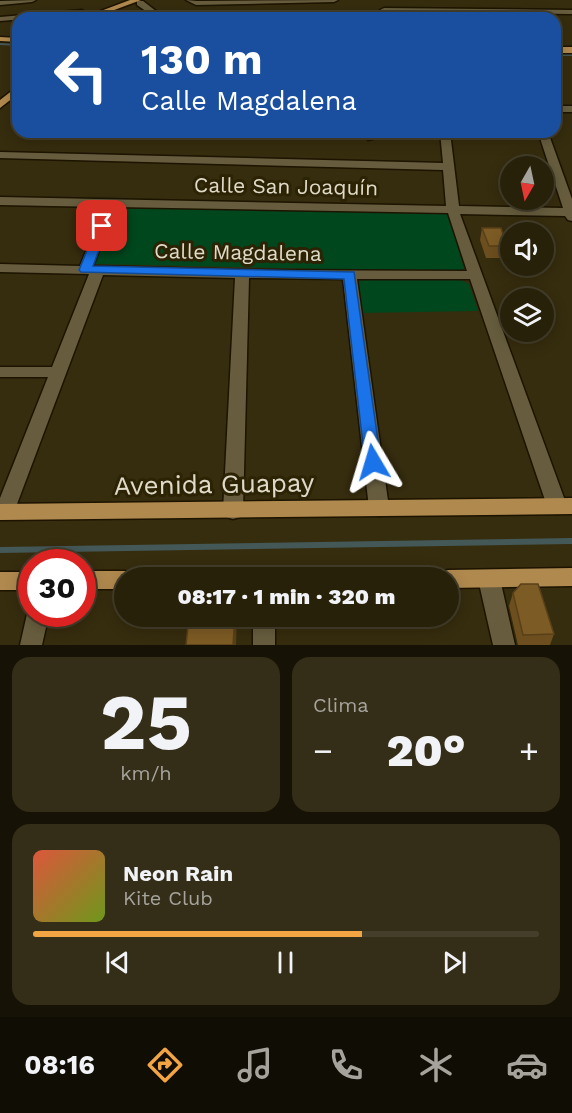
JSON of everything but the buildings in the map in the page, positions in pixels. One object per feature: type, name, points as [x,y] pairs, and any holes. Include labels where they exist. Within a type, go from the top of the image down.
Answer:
[{"type":"main road","points":[[87,12],[134,1],[151,0]]},
{"type":"main road","points":[[115,12],[134,1]]},
{"type":"main road","points":[[0,93],[12,82]]},
{"type":"main road","points":[[0,105],[12,94]]},
{"type":"main road","name":"Avenida Guapay","points":[[2,512],[564,506]]},
{"type":"main road","points":[[459,579],[572,577]]},
{"type":"main road","points":[[96,580],[114,580]]},
{"type":"main road","points":[[0,581],[18,581]]},
{"type":"street","points":[[0,3],[32,0]]},
{"type":"street","points":[[190,0],[196,3],[267,4],[334,0]]},
{"type":"street","points":[[134,1],[151,12]]},
{"type":"street","points":[[446,138],[453,210],[564,506]]},
{"type":"street","points":[[545,138],[571,214]]},
{"type":"street","points":[[0,155],[448,167]]},
{"type":"street","name":"Calle San Joaquín","points":[[0,201],[283,205],[571,214]]},
{"type":"street","points":[[2,512],[58,372],[111,204]]},
{"type":"street","name":"Calle Magdalena","points":[[0,268],[242,274],[476,275]]},
{"type":"street","points":[[233,511],[242,274]]},
{"type":"street","points":[[350,275],[379,508]]},
{"type":"street","points":[[0,372],[58,372]]},
{"type":"street","points":[[489,579],[504,645]]},
{"type":"street","points":[[30,645],[35,627]]},
{"type":"street","points":[[264,627],[264,645]]},
{"type":"green space","points":[[114,206],[438,211],[449,215],[464,269],[456,272],[95,264],[94,261]]},
{"type":"green space","points":[[364,279],[461,280],[469,284],[478,311],[360,313],[357,283]]},
{"type":"waterway","points":[[0,44],[12,45]]},
{"type":"waterway","points":[[561,55],[572,55]]},
{"type":"waterway","points":[[0,550],[572,541]]},
{"type":"route","points":[[102,226],[85,270],[350,275],[373,462]]}]
